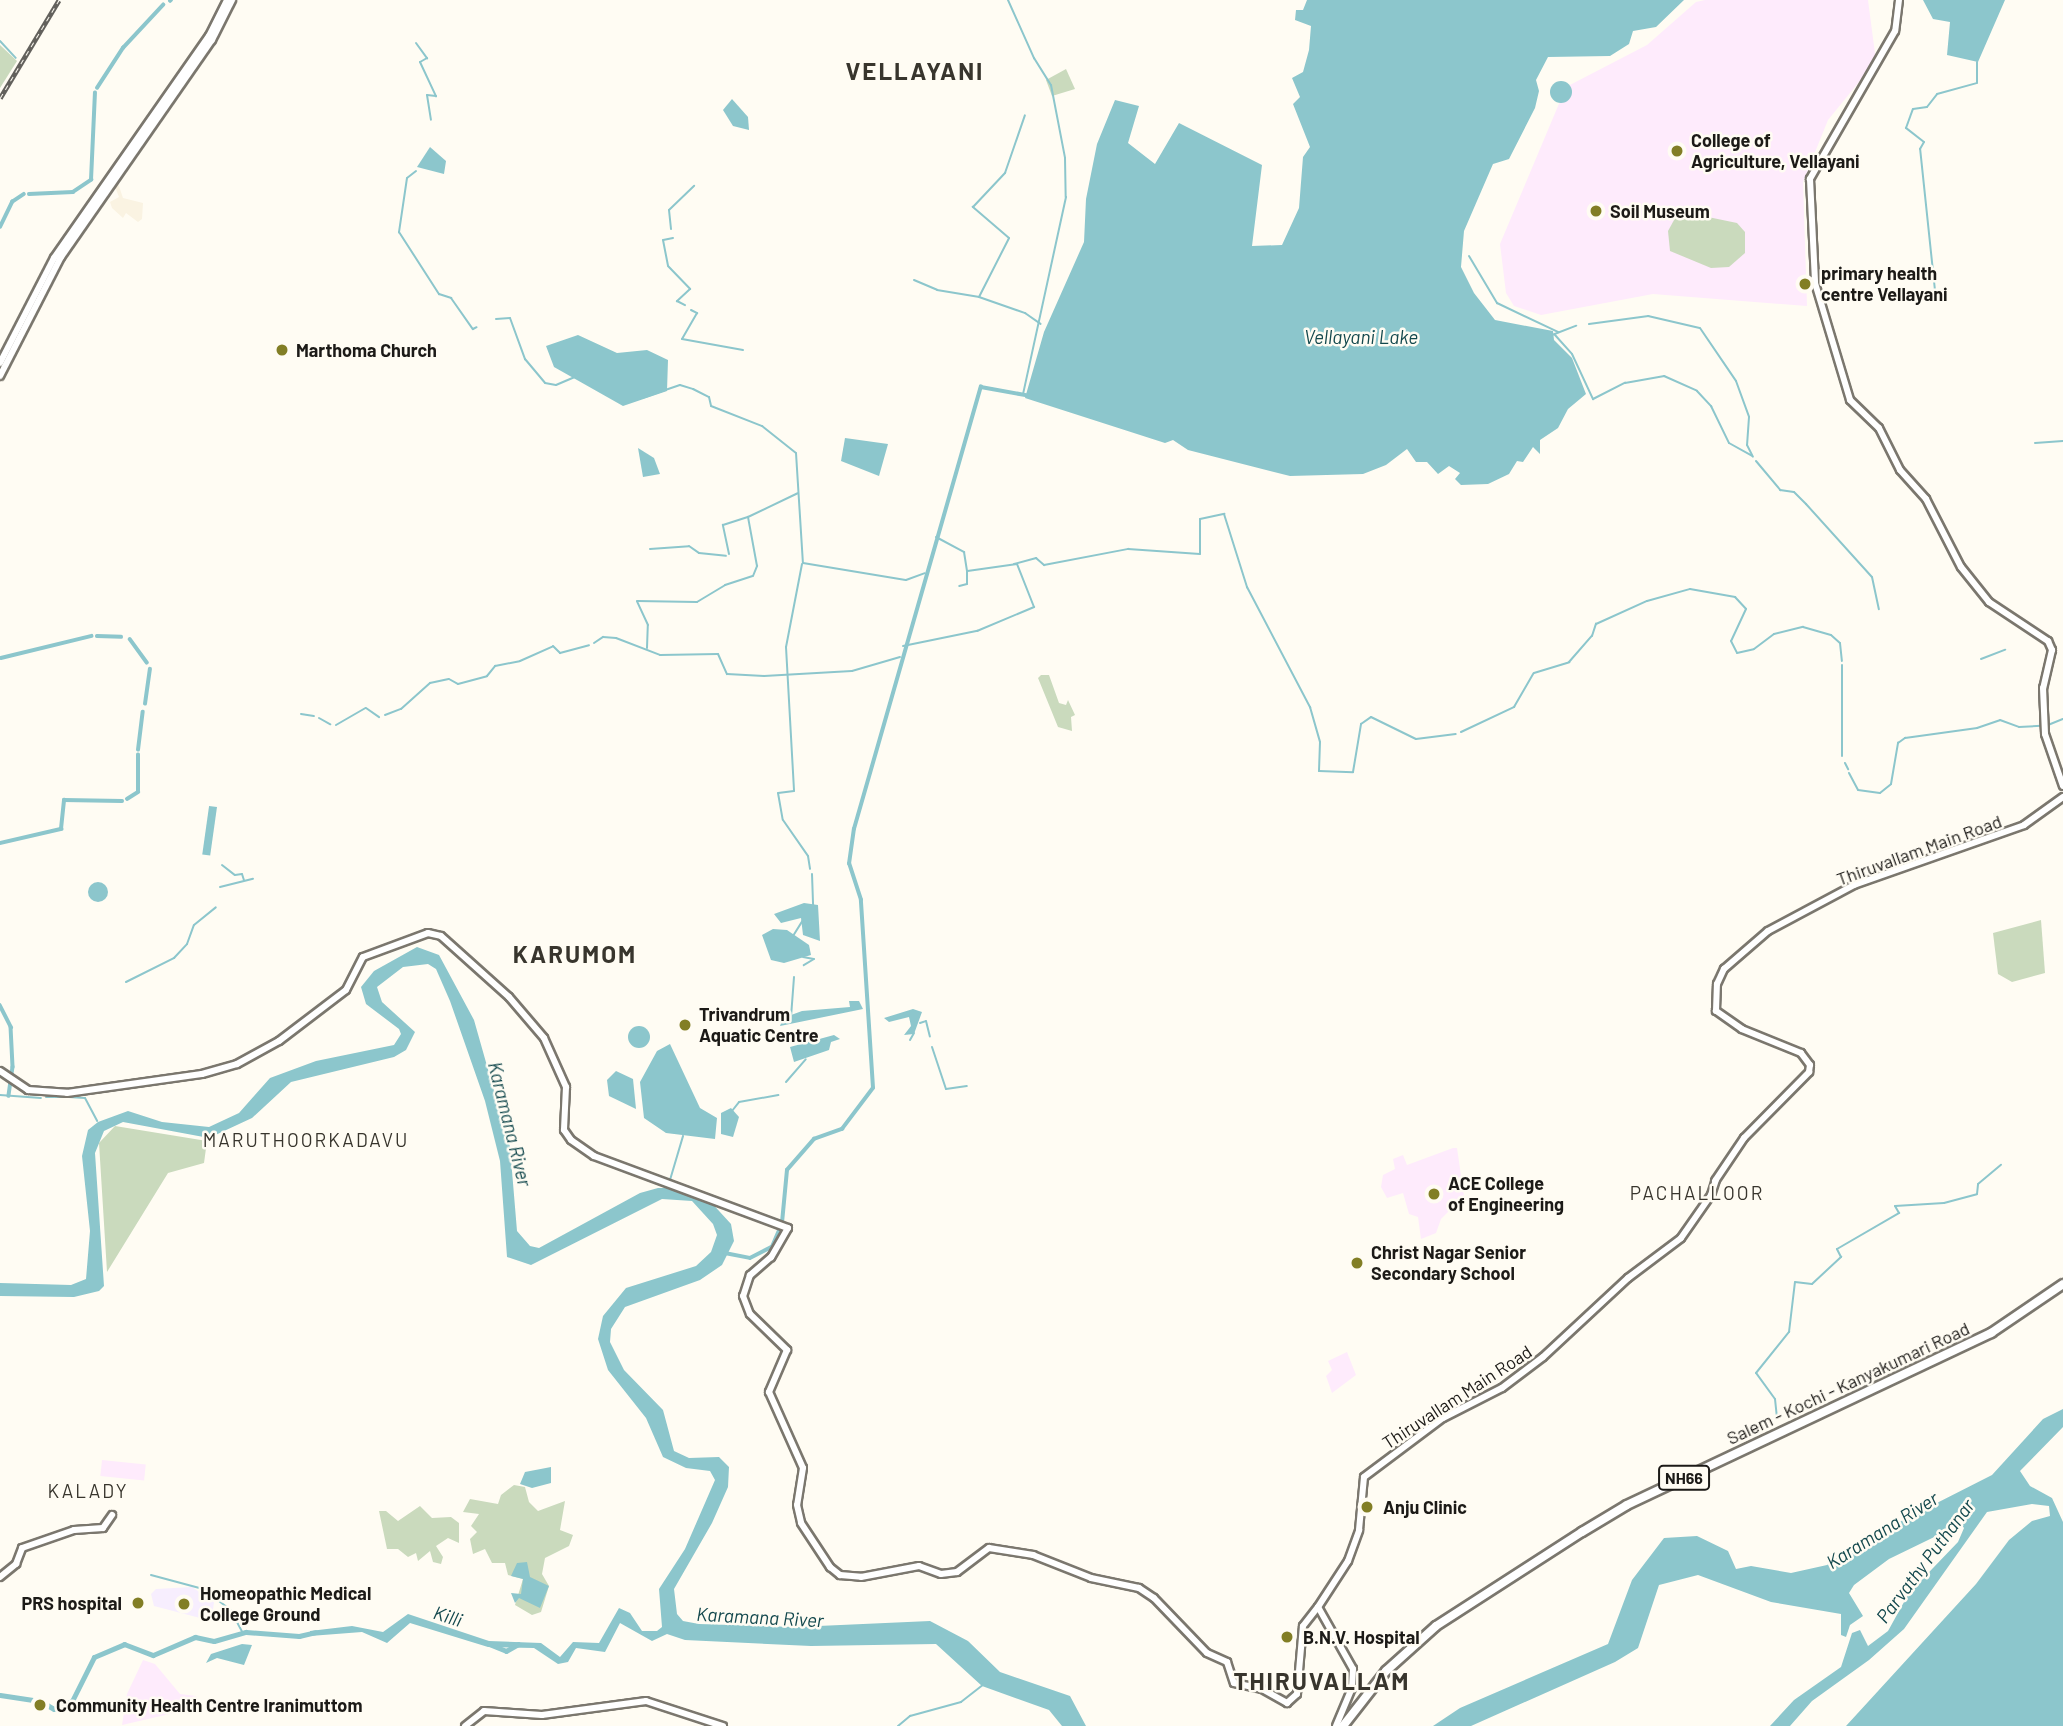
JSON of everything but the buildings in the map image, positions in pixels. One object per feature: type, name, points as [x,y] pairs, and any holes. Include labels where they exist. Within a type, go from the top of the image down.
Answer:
[{"type":"highway","name":"Salem - Kochi - Kanyakumari Road","points":[[1343,1726],[1386,1671],[1436,1626],[1582,1532],[1627,1505],[1990,1333],[2063,1284]]},
{"type":"highway","name":"Salem - Kochi - Kanyakumari Road","points":[[1350,1726],[1390,1675],[1439,1630],[1585,1536],[1630,1509],[1993,1338],[2063,1290]]},
{"type":"main road","points":[[0,363],[54,258],[209,36],[227,0]]},
{"type":"main road","points":[[0,376],[61,257],[212,40],[232,0]]},
{"type":"main road","points":[[1899,0],[1895,31],[1810,178],[1815,283],[1850,400],[1879,428],[1900,470],[1926,499],[1961,567],[1989,602],[2046,638],[2052,650],[2043,688],[2045,734],[2063,786]]},
{"type":"main road","name":"Thiruvallam Main Road","points":[[0,1071],[36,1092],[92,1092],[202,1074],[237,1064],[279,1041],[346,990],[363,957],[429,933],[450,942],[509,997],[544,1038],[566,1087],[564,1130],[571,1140],[594,1156],[788,1228],[771,1256],[750,1275],[743,1296],[750,1314],[787,1350],[769,1392],[803,1468],[797,1505],[801,1523],[830,1567],[840,1575],[861,1577],[919,1566],[942,1574],[957,1572],[989,1548],[1033,1555],[1091,1578],[1139,1588],[1154,1598],[1207,1653],[1227,1662],[1234,1683],[1262,1689],[1287,1703],[1297,1695],[1303,1626],[1348,1562],[1359,1530],[1363,1483],[1370,1471],[1461,1406],[1524,1374],[1628,1279],[1680,1239],[1744,1139],[1809,1072],[1810,1065],[1801,1053],[1742,1029],[1716,1011],[1717,984],[1724,969],[1768,931],[1854,885],[2024,825],[2063,797]]},
{"type":"main road","points":[[0,1577],[16,1564],[22,1548],[74,1530],[103,1528],[112,1516]]},
{"type":"main road","points":[[1318,1607],[1353,1669],[1352,1688],[1336,1726]]},
{"type":"main road","points":[[465,1726],[484,1711],[542,1716],[646,1701],[723,1726]]},
{"type":"shaded area","name":"College of Agriculture, Vellayani","points":[[1868,0],[1876,61],[1828,120],[1803,182],[1807,306],[1653,294],[1541,315],[1514,306],[1506,293],[1500,244],[1566,87],[1647,45],[1696,2]]},
{"type":"shaded area","points":[[118,183],[123,198],[143,203],[142,219],[138,222],[126,213],[123,218],[112,208],[110,202],[119,197],[115,187]]},
{"type":"shaded area","name":"ACE College of Engineering","points":[[1457,1148],[1464,1196],[1441,1219],[1436,1233],[1421,1239],[1418,1217],[1409,1214],[1403,1193],[1387,1198],[1381,1187],[1383,1175],[1395,1169],[1393,1159],[1403,1155],[1407,1165]]},
{"type":"shaded area","points":[[1347,1352],[1356,1375],[1332,1393],[1326,1376],[1332,1370],[1328,1361]]},
{"type":"shaded area","points":[[102,1460],[146,1465],[144,1481],[100,1476]]},
{"type":"shaded area","name":"Homeopathic Medical College Ground","points":[[192,1587],[214,1602],[212,1616],[200,1618],[154,1606],[151,1594],[156,1589]]},
{"type":"shaded area","points":[[143,1660],[155,1664],[180,1694],[196,1696],[200,1707],[122,1725],[127,1694]]},
{"type":"green space","points":[[0,45],[17,61],[0,88]]},
{"type":"green space","points":[[1066,69],[1075,89],[1052,96],[1046,80]]},
{"type":"green space","points":[[1679,211],[1737,223],[1745,232],[1745,253],[1729,267],[1711,268],[1670,251],[1668,231]]},
{"type":"green space","points":[[1041,675],[1049,675],[1059,703],[1066,705],[1068,700],[1075,715],[1071,717],[1072,731],[1058,727],[1038,678]]},
{"type":"green space","points":[[2041,920],[2045,973],[2012,982],[1998,974],[1993,933]]},
{"type":"green space","points":[[115,1126],[207,1141],[204,1163],[168,1173],[107,1272],[99,1143]]},
{"type":"green space","points":[[514,1485],[525,1487],[529,1502],[538,1511],[565,1501],[560,1530],[573,1535],[569,1546],[545,1558],[542,1574],[549,1586],[541,1612],[532,1615],[515,1605],[523,1579],[508,1575],[505,1563],[492,1563],[485,1549],[473,1554],[470,1539],[477,1532],[471,1526],[479,1514],[463,1512],[470,1499],[498,1504],[501,1495]]},
{"type":"green space","points":[[420,1506],[432,1518],[451,1517],[459,1523],[459,1543],[448,1538],[436,1546],[443,1557],[441,1564],[433,1562],[430,1551],[418,1561],[416,1553],[408,1557],[398,1549],[387,1549],[379,1511],[386,1511],[398,1521]]},
{"type":"water","name":"Vellayani Lake","points":[[1307,0],[1684,0],[1656,27],[1633,31],[1629,44],[1610,56],[1548,57],[1536,80],[1539,91],[1535,108],[1509,159],[1493,164],[1464,231],[1461,267],[1474,293],[1495,320],[1553,331],[1554,340],[1572,358],[1586,394],[1568,409],[1558,428],[1540,440],[1540,454],[1533,447],[1523,462],[1517,461],[1509,474],[1488,484],[1461,485],[1455,479],[1460,473],[1449,466],[1438,474],[1427,462],[1416,462],[1407,449],[1386,465],[1363,474],[1290,476],[1188,450],[1173,440],[1165,443],[1025,398],[1044,332],[1084,242],[1086,199],[1097,144],[1115,100],[1139,106],[1128,143],[1155,164],[1179,123],[1262,165],[1252,246],[1282,245],[1299,208],[1303,157],[1310,147],[1293,104],[1300,97],[1292,78],[1303,72],[1309,50],[1311,26],[1295,20],[1296,10],[1303,10]]},
{"type":"water","points":[[1923,0],[2005,0],[1978,62],[1947,55],[1950,22],[1933,19]]},
{"type":"water","points":[[1561,81],[1571,88],[1572,92],[1565,102],[1561,103],[1551,96],[1550,92],[1557,82]]},
{"type":"water","points":[[732,99],[748,117],[749,130],[733,126],[723,110]]},
{"type":"water","points":[[430,147],[446,161],[444,174],[417,167]]},
{"type":"water","points":[[578,335],[617,353],[647,350],[668,360],[667,391],[623,406],[554,367],[546,346]]},
{"type":"water","points":[[845,438],[888,444],[879,476],[841,461]]},
{"type":"water","points":[[638,448],[654,458],[660,474],[643,477]]},
{"type":"water","points":[[209,806],[217,807],[210,856],[202,854]]},
{"type":"water","points":[[98,882],[105,885],[108,892],[105,899],[98,902],[91,899],[88,892],[91,885]]},
{"type":"water","points":[[804,903],[818,905],[820,941],[803,935],[801,918],[781,923],[774,914]]},
{"type":"water","points":[[773,929],[787,930],[809,945],[811,955],[784,963],[771,960],[762,935]]},
{"type":"water","points":[[417,947],[439,955],[474,1020],[510,1147],[517,1231],[530,1246],[539,1248],[640,1193],[658,1188],[675,1188],[709,1200],[731,1224],[734,1241],[722,1265],[700,1280],[625,1307],[611,1329],[610,1342],[624,1370],[663,1410],[674,1451],[689,1458],[719,1457],[729,1467],[728,1487],[712,1523],[674,1589],[677,1614],[683,1621],[699,1624],[796,1627],[930,1621],[968,1641],[1000,1672],[1070,1696],[1086,1726],[1062,1726],[1049,1710],[982,1686],[936,1644],[811,1646],[685,1640],[667,1634],[652,1641],[620,1623],[605,1652],[576,1648],[568,1662],[558,1664],[534,1648],[488,1647],[410,1623],[387,1643],[362,1632],[310,1636],[310,1631],[352,1626],[383,1632],[408,1614],[489,1641],[541,1643],[560,1657],[573,1642],[599,1643],[619,1608],[630,1613],[642,1631],[657,1631],[662,1627],[659,1589],[685,1549],[715,1480],[710,1471],[686,1468],[663,1457],[646,1418],[608,1370],[598,1339],[603,1316],[626,1288],[696,1266],[711,1252],[717,1235],[713,1224],[692,1201],[662,1199],[531,1265],[507,1257],[500,1161],[485,1101],[450,1001],[436,969],[428,964],[403,967],[377,987],[382,1002],[415,1032],[406,1050],[394,1057],[291,1082],[252,1118],[209,1138],[123,1122],[104,1131],[95,1153],[104,1286],[99,1291],[74,1297],[0,1296],[0,1283],[71,1285],[86,1279],[90,1231],[82,1156],[88,1130],[98,1122],[128,1111],[162,1122],[209,1127],[239,1113],[270,1078],[316,1061],[394,1045],[401,1034],[399,1029],[366,1004],[361,987],[374,971]]},
{"type":"water","points":[[849,1001],[859,1001],[863,1009],[780,1026],[783,1018],[802,1011],[850,1007]]},
{"type":"water","points":[[913,1009],[922,1012],[914,1034],[904,1035],[911,1026],[909,1017],[889,1022],[884,1018]]},
{"type":"water","points":[[639,1026],[647,1029],[650,1037],[647,1045],[639,1048],[631,1045],[628,1037],[631,1029]]},
{"type":"water","points":[[834,1035],[840,1039],[831,1042],[829,1050],[794,1062],[790,1047]]},
{"type":"water","points":[[670,1044],[700,1108],[717,1118],[715,1139],[666,1133],[644,1118],[640,1082],[657,1051]]},
{"type":"water","points":[[616,1071],[633,1079],[636,1109],[609,1096],[607,1080]]},
{"type":"water","points":[[731,1108],[739,1117],[733,1137],[721,1134],[721,1113]]},
{"type":"water","points":[[2063,1409],[2063,1427],[2020,1471],[2030,1486],[2052,1498],[2063,1522],[2063,1726],[1846,1726],[1976,1584],[2009,1540],[2032,1521],[2050,1516],[2049,1506],[2032,1504],[1987,1512],[1904,1629],[1869,1660],[1812,1701],[1790,1726],[1770,1726],[1794,1700],[1841,1667],[1852,1633],[1860,1630],[1868,1646],[1888,1631],[1909,1593],[1958,1542],[1964,1528],[1961,1524],[1889,1559],[1854,1585],[1849,1593],[1863,1616],[1850,1625],[1846,1637],[1841,1635],[1841,1614],[1771,1602],[1698,1575],[1659,1585],[1638,1648],[1615,1662],[1471,1726],[1433,1726],[1460,1708],[1608,1644],[1632,1580],[1664,1538],[1697,1536],[1728,1551],[1736,1569],[1751,1566],[1791,1573],[1827,1565],[1862,1541],[1992,1475],[2043,1419]]},
{"type":"water","points":[[551,1467],[551,1483],[532,1488],[520,1484],[525,1472]]},
{"type":"water","points":[[527,1562],[530,1577],[549,1586],[540,1608],[519,1598],[515,1603],[511,1593],[521,1594],[523,1579],[511,1576],[517,1563]]},
{"type":"water","points":[[242,1644],[252,1645],[244,1665],[217,1658],[206,1663],[211,1654]]},
{"type":"waterway","points":[[1008,0],[1034,58],[1051,85],[1065,158],[1066,197],[1023,394]]},
{"type":"waterway","points":[[97,88],[123,48],[163,5]]},
{"type":"waterway","points":[[0,41],[16,58]]},
{"type":"waterway","points":[[416,43],[427,58],[420,62],[436,96],[427,95],[431,120]]},
{"type":"waterway","points":[[1936,300],[1920,149],[1924,142],[1906,128],[1913,109],[1927,107],[1937,94],[1977,83],[1977,62]]},
{"type":"waterway","points":[[29,194],[73,192],[91,180],[95,93]]},
{"type":"waterway","points":[[979,297],[1009,238],[973,207],[1005,173],[1025,115]]},
{"type":"waterway","points":[[416,171],[407,178],[399,232],[439,294],[451,298],[473,329],[477,327]]},
{"type":"waterway","points":[[671,229],[669,210],[694,186]]},
{"type":"waterway","points":[[0,227],[12,202],[24,194]]},
{"type":"waterway","points":[[673,238],[663,240],[668,266],[690,289],[677,301],[685,305]]},
{"type":"waterway","points":[[1469,256],[1497,303],[1558,332]]},
{"type":"waterway","points":[[914,280],[937,290],[979,297],[1025,313],[1041,324]]},
{"type":"waterway","points":[[691,310],[697,313],[682,339],[743,350]]},
{"type":"waterway","points":[[1589,324],[1648,316],[1700,328],[1736,381],[1749,417],[1747,445],[1753,457]]},
{"type":"waterway","points":[[496,319],[510,318],[525,359],[545,383],[556,385],[575,377]]},
{"type":"waterway","points":[[1552,335],[1576,326]]},
{"type":"waterway","points":[[1555,335],[1572,354],[1593,399],[1625,383],[1664,376],[1697,391],[1711,406],[1729,443],[1752,456]]},
{"type":"waterway","points":[[642,398],[680,385],[693,389],[709,397],[711,406],[762,426],[796,453],[803,563],[906,580],[925,573]]},
{"type":"waterway","points":[[725,1253],[750,1258],[772,1247],[782,1223],[787,1170],[814,1139],[842,1129],[873,1088],[861,900],[849,864],[854,829],[981,387],[1031,396]]},
{"type":"waterway","points":[[2035,443],[2063,441]]},
{"type":"waterway","points":[[1756,461],[1780,490],[1794,492],[1872,577],[1879,609]]},
{"type":"waterway","points":[[647,648],[648,625],[637,601],[697,602],[725,585],[753,576],[757,566],[748,517],[798,493]]},
{"type":"waterway","points":[[1014,564],[1036,558],[1044,565],[1128,549],[1200,554],[1200,519],[1224,514],[1247,587],[1310,707],[1320,742],[1319,771],[1353,772],[1361,724],[1371,717],[1416,739],[1456,734]]},
{"type":"waterway","points":[[729,554],[723,525],[748,517]]},
{"type":"waterway","points":[[936,537],[964,552],[967,571]]},
{"type":"waterway","points":[[650,549],[689,546],[699,553],[726,556]]},
{"type":"waterway","points":[[802,564],[786,647],[794,791],[778,793],[783,820],[808,856],[810,869]]},
{"type":"waterway","points":[[903,646],[977,631],[1034,607],[1017,564],[967,571],[967,584],[959,586]]},
{"type":"waterway","points":[[1461,732],[1514,707],[1534,673],[1569,662],[1592,636],[1596,624],[1647,601],[1690,589],[1735,597],[1746,609],[1731,641],[1737,653],[1754,649],[1774,634],[1803,627],[1831,635],[1840,643],[1842,661]]},
{"type":"waterway","points":[[1,658],[91,636]]},
{"type":"waterway","points":[[97,636],[121,637]]},
{"type":"waterway","points":[[594,643],[603,637],[616,638],[660,655],[718,654],[727,674],[764,676],[852,671],[900,657]]},
{"type":"waterway","points":[[130,639],[147,662]]},
{"type":"waterway","points":[[385,715],[401,709],[430,683],[449,679],[458,684],[487,676],[495,666],[520,661],[553,646],[560,653],[589,645]]},
{"type":"waterway","points":[[1981,659],[2005,650]]},
{"type":"waterway","points":[[1842,665],[1842,756]]},
{"type":"waterway","points":[[145,704],[150,669]]},
{"type":"waterway","points":[[336,725],[366,708],[379,717]]},
{"type":"waterway","points":[[138,750],[143,712]]},
{"type":"waterway","points":[[301,714],[314,716]]},
{"type":"waterway","points":[[319,718],[330,724]]},
{"type":"waterway","points":[[2048,725],[2063,719]]},
{"type":"waterway","points":[[1849,773],[1858,790],[1880,793],[1891,784],[1898,743],[1905,738],[1977,728],[2000,720],[2019,727],[2041,726]]},
{"type":"waterway","points":[[127,799],[138,792],[138,755]]},
{"type":"waterway","points":[[1845,763],[1848,769]]},
{"type":"waterway","points":[[0,843],[61,829],[64,800],[122,801]]},
{"type":"waterway","points":[[222,865],[235,875],[242,874],[244,880]]},
{"type":"waterway","points":[[812,874],[813,905]]},
{"type":"waterway","points":[[220,887],[253,879]]},
{"type":"waterway","points":[[126,982],[174,958],[187,944],[194,925],[216,907]]},
{"type":"waterway","points":[[793,936],[803,920]]},
{"type":"waterway","points":[[803,957],[814,959],[804,965]]},
{"type":"waterway","points":[[791,1017],[794,977]]},
{"type":"waterway","points":[[0,1005],[11,1027],[13,1067],[9,1096]]},
{"type":"waterway","points":[[920,1023],[926,1021],[930,1037]]},
{"type":"waterway","points":[[910,1040],[914,1033]]},
{"type":"waterway","points":[[932,1047],[946,1089],[967,1086]]},
{"type":"waterway","points":[[786,1082],[806,1059]]},
{"type":"waterway","points":[[0,1095],[41,1098]]},
{"type":"waterway","points":[[732,1111],[739,1102],[778,1095]]},
{"type":"waterway","points":[[46,1097],[64,1097]]},
{"type":"waterway","points":[[69,1097],[85,1098],[97,1121]]},
{"type":"waterway","points":[[670,1180],[683,1136]]},
{"type":"waterway","points":[[1777,1418],[1775,1399],[1756,1373],[1789,1332],[1795,1282],[1812,1284],[1841,1257],[1837,1249],[1899,1213],[1895,1206],[1944,1203],[1977,1194],[1978,1184],[2001,1165]]},
{"type":"waterway","points":[[151,1575],[203,1589],[230,1609],[243,1633]]},
{"type":"waterway","name":"Killi","points":[[0,1695],[40,1701],[54,1709],[72,1701],[94,1657],[124,1644],[153,1655],[195,1637],[214,1641],[246,1632],[299,1636],[316,1632]]},
{"type":"waterway","name":"Killi","points":[[489,1644],[506,1651],[518,1644]]},
{"type":"waterway","points":[[898,1726],[910,1716],[961,1702],[983,1685]]},
{"type":"railway","points":[[0,98],[59,0]]},
{"type":"place","name":"College of Agriculture, Vellayani","points":[[1677,151]]},
{"type":"place","name":"Soil Museum","points":[[1596,211]]},
{"type":"place","name":"primary health centre Vellayani","points":[[1805,284]]},
{"type":"place","name":"Marthoma Church","points":[[282,350]]},
{"type":"place","name":"Trivandrum Aquatic Centre","points":[[685,1025]]},
{"type":"place","name":"ACE College of Engineering","points":[[1434,1194]]},
{"type":"place","name":"Christ Nagar Senior Secondary School","points":[[1357,1263]]},
{"type":"place","name":"Anju Clinic","points":[[1367,1507]]},
{"type":"place","name":"PRS hospital","points":[[138,1603]]},
{"type":"place","name":"Homeopathic Medical College Ground","points":[[184,1604]]},
{"type":"place","name":"B.N.V. Hospital","points":[[1287,1637]]},
{"type":"place","name":"Community Health Centre Iranimuttom","points":[[40,1705]]},
{"type":"district","name":"VELLAYANI","points":[[915,71]]},
{"type":"district","name":"KARUMOM","points":[[575,954]]},
{"type":"district","name":"MARUTHOORKADAVU","points":[[306,1140]]},
{"type":"district","name":"PACHALLOOR","points":[[1697,1193]]},
{"type":"district","name":"KALADY","points":[[88,1491]]},
{"type":"district","name":"THIRUVALLAM","points":[[1322,1681]]},
{"type":"water label","name":"Karamana River","points":[[510,1124]]},
{"type":"water label","name":"Karamana River","points":[[1882,1530]]},
{"type":"water label","name":"Parvathy Puthanar","points":[[1925,1561]]},
{"type":"water label","name":"Karamana River","points":[[760,1617]]}]
